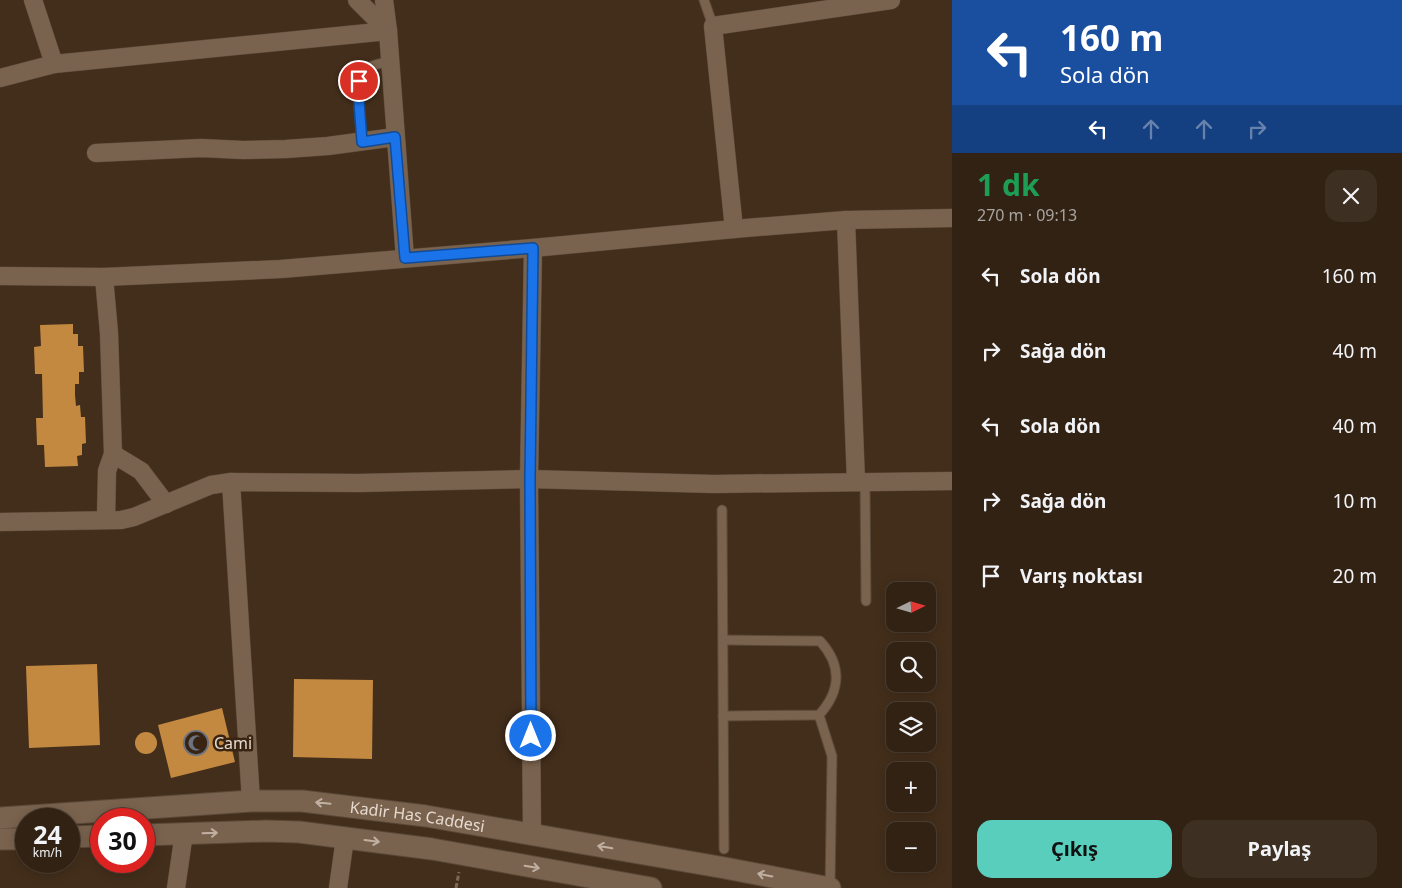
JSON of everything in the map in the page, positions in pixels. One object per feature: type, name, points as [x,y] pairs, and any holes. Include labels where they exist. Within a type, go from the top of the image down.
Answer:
[{"type":"street","points":[[33,0],[54,64]]},
{"type":"street","points":[[357,0],[388,30]]},
{"type":"street","points":[[384,0],[388,30],[405,258]]},
{"type":"street","points":[[734,229],[713,26],[891,0]]},
{"type":"street","points":[[0,78],[54,64],[388,30]]},
{"type":"street","points":[[96,153],[201,148],[243,150],[286,149],[395,137]]},
{"type":"street","points":[[0,276],[104,277],[281,269],[846,220],[952,218]]},
{"type":"street","points":[[846,220],[861,482]]},
{"type":"street","points":[[532,834],[530,479],[533,248]]},
{"type":"street","points":[[104,277],[109,333],[113,454],[107,471],[106,520]]},
{"type":"street","points":[[113,454],[141,471],[166,504]]},
{"type":"street","points":[[0,522],[106,520],[134,517],[211,485],[231,482],[360,483],[530,479],[714,484],[952,480]]},
{"type":"street","points":[[231,482],[251,801]]},
{"type":"street","name":"Kadir Has Caddesi","points":[[0,818],[251,801],[302,801],[426,816],[830,888]]},
{"type":"street","name":"Kadir Has Caddesi","points":[[155,835],[266,831],[300,832],[440,850],[651,888]]},
{"type":"street","points":[[176,888],[184,834]]},
{"type":"street","points":[[0,839],[15,838]]},
{"type":"street","points":[[338,888],[345,838]]},
{"type":"lane","points":[[704,0],[713,26]]},
{"type":"lane","points":[[362,142],[359,81],[362,74],[368,68],[375,64],[390,62]]},
{"type":"lane","points":[[861,482],[866,601]]},
{"type":"lane","points":[[722,510],[724,849]]},
{"type":"lane","points":[[723,640],[820,641],[832,658],[836,678],[831,698],[826,707],[818,714],[724,716]]},
{"type":"lane","points":[[818,714],[832,756],[830,888]]},
{"type":"building","points":[[73,324],[73,334],[78,334],[78,346],[83,346],[84,372],[79,372],[79,384],[75,384],[75,395],[76,406],[80,405],[81,417],[85,417],[86,443],[82,444],[82,455],[77,456],[78,466],[45,467],[44,445],[37,445],[36,418],[43,418],[42,374],[35,374],[34,347],[41,346],[40,325]]},
{"type":"building","points":[[97,664],[100,745],[29,748],[26,666]]},
{"type":"building","points":[[294,679],[373,680],[372,759],[293,757]]},
{"type":"building","name":"Cami","points":[[222,708],[235,762],[171,778],[158,725]]},
{"type":"building","points":[[142,732],[150,732],[157,739],[157,747],[150,754],[142,754],[135,747],[135,739]]},
{"type":"place","name":"Cami","points":[[196,743]]},
{"type":"route","points":[[359,81],[362,142],[395,137],[405,258],[533,248],[530,479],[531,736]]}]
